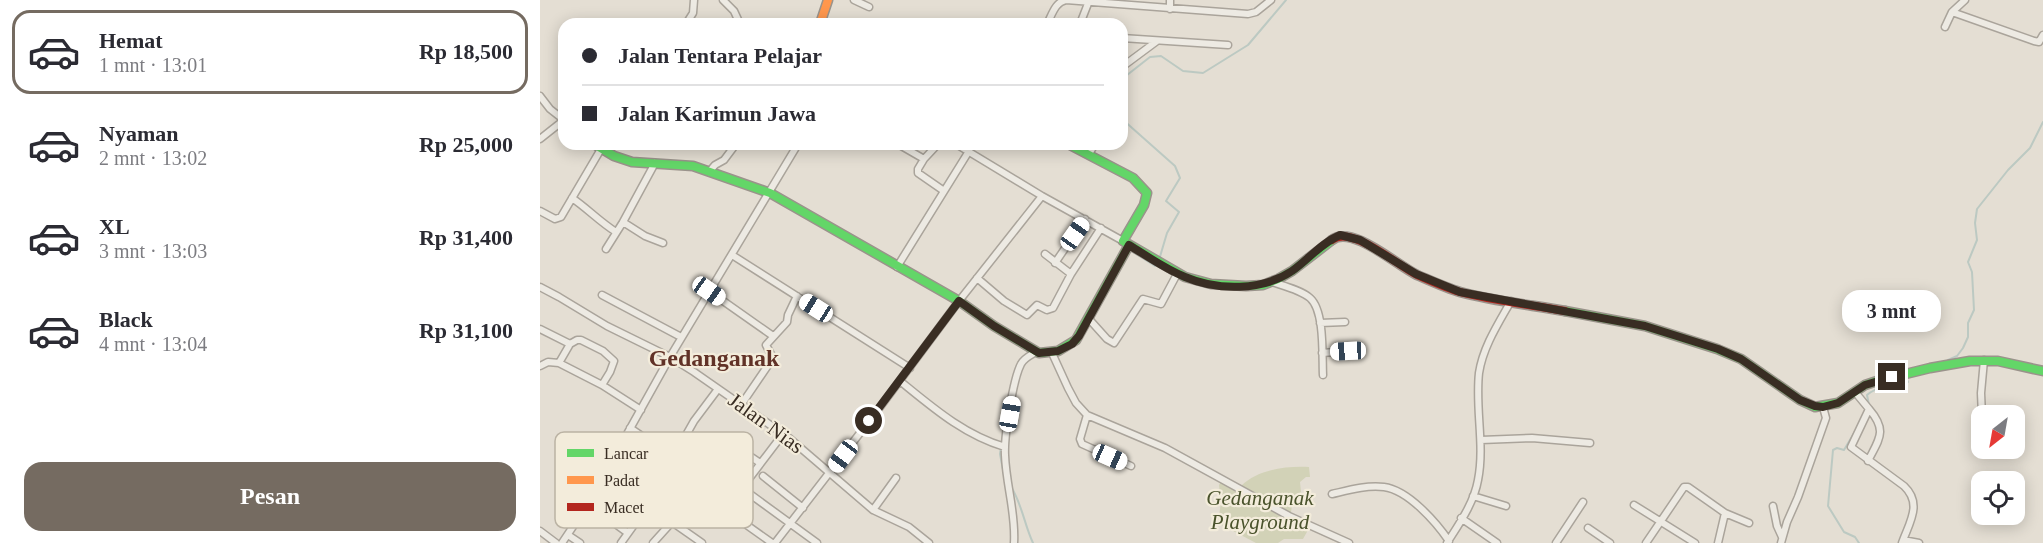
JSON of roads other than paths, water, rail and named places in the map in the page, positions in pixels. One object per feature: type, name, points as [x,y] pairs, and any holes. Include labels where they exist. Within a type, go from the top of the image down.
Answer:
[{"type":"street","points":[[690,18],[693,13],[694,0]]},
{"type":"street","points":[[723,0],[734,11],[737,18]]},
{"type":"street","points":[[822,18],[828,0]]},
{"type":"street","points":[[854,0],[869,6]]},
{"type":"street","points":[[1170,0],[1170,9]]},
{"type":"street","points":[[1050,18],[1060,1],[1089,1],[1248,14],[1256,12],[1271,0]]},
{"type":"street","points":[[1945,27],[1952,12],[1965,0]]},
{"type":"street","points":[[1082,18],[1089,1]]},
{"type":"street","points":[[1952,12],[2034,41],[2040,41],[2043,35]]},
{"type":"street","points":[[1128,39],[1228,45]]},
{"type":"street","points":[[1128,63],[1156,41]]},
{"type":"street","points":[[540,96],[550,110],[558,116]]},
{"type":"street","points":[[540,139],[558,125]]},
{"type":"street","points":[[540,211],[551,218],[561,217],[601,150]]},
{"type":"street","points":[[609,150],[632,162],[693,166],[770,193],[959,301],[1033,350],[1052,353],[1072,344],[1089,319],[1126,246],[1147,193],[1133,178],[1081,150]]},
{"type":"street","points":[[709,172],[724,160],[732,150]]},
{"type":"street","points":[[628,432],[681,337],[795,150]]},
{"type":"street","points":[[908,150],[924,159]]},
{"type":"street","points":[[932,150],[924,159],[918,173],[944,191]]},
{"type":"street","points":[[1089,154],[1091,150]]},
{"type":"street","points":[[897,267],[969,151],[1042,196],[1101,228],[1126,246],[1177,274],[1196,281],[1230,286],[1263,285],[1292,271],[1336,237],[1346,236],[1360,240],[1416,274],[1460,292],[1645,326],[1718,349],[1752,366],[1800,400],[1815,406],[1823,407],[1838,403],[1865,385],[1959,362],[1984,360],[2043,371]]},
{"type":"street","points":[[606,249],[655,164]]},
{"type":"street","points":[[752,528],[774,543],[1042,196]]},
{"type":"street","points":[[572,198],[616,232]]},
{"type":"street","points":[[1055,262],[1085,219]]},
{"type":"street","points":[[622,222],[663,243]]},
{"type":"street","points":[[977,278],[1004,301],[1027,315],[1037,305],[1047,310],[1053,308],[1071,274],[1101,228]]},
{"type":"street","points":[[1045,254],[1071,274]]},
{"type":"street","points":[[732,255],[910,368]]},
{"type":"street","points":[[1089,319],[1107,339],[1114,342],[1143,299],[1146,298],[1159,305],[1162,303],[1177,274]]},
{"type":"street","points":[[1271,281],[1309,297],[1317,309],[1323,375]]},
{"type":"street","name":"Jalan Nias","points":[[540,287],[607,326],[670,357],[783,434],[873,510],[909,527],[929,543]]},
{"type":"street","points":[[709,291],[773,336]]},
{"type":"street","points":[[602,295],[681,337]]},
{"type":"street","points":[[741,405],[773,358],[765,346],[787,321],[797,296]]},
{"type":"street","points":[[1448,542],[1473,496],[1479,473],[1481,441],[1479,381],[1482,361],[1491,336],[1511,301]]},
{"type":"street","points":[[1320,323],[1345,322]]},
{"type":"street","points":[[540,329],[570,344]]},
{"type":"street","points":[[559,363],[570,344],[581,340],[603,351],[614,361],[602,385]]},
{"type":"street","points":[[1014,543],[1013,508],[1006,474],[1005,447],[1016,381],[1021,364],[1033,350]]},
{"type":"street","points":[[1322,352],[1348,351]]},
{"type":"street","points":[[1052,353],[1072,397],[1087,414],[1165,448],[1288,516],[1349,543]]},
{"type":"street","points":[[1982,405],[1984,360]]},
{"type":"street","points":[[540,366],[548,362],[559,363],[602,385],[641,410]]},
{"type":"street","points":[[900,381],[942,415],[973,434],[1005,447]]},
{"type":"street","points":[[688,432],[718,389]]},
{"type":"street","points":[[1855,392],[1878,420],[1881,429],[1880,437],[1868,461]]},
{"type":"street","points":[[1782,540],[1826,418],[1823,407]]},
{"type":"street","points":[[1869,410],[1851,447],[1904,486],[1912,495],[1914,513],[1902,542],[1919,543]]},
{"type":"street","points":[[1087,414],[1080,439],[1082,444],[1131,466]]},
{"type":"street","points":[[630,428],[636,432]]},
{"type":"street","points":[[753,474],[783,434]]},
{"type":"street","points":[[1481,441],[1532,438],[1590,443]]},
{"type":"street","points":[[753,458],[760,463]]},
{"type":"street","points":[[763,476],[802,508]]},
{"type":"street","points":[[873,510],[896,478]]},
{"type":"street","points":[[1332,494],[1369,486],[1394,490],[1424,511],[1438,525],[1448,542]]},
{"type":"street","points":[[1646,543],[1684,487],[1692,489],[1725,513],[1749,523]]},
{"type":"street","points":[[753,496],[817,543]]},
{"type":"street","points":[[1473,496],[1506,506]]},
{"type":"street","points":[[1556,543],[1583,502]]},
{"type":"street","points":[[1635,505],[1695,543]]},
{"type":"street","points":[[1773,506],[1782,540]]},
{"type":"street","points":[[1718,543],[1725,513]]},
{"type":"street","points":[[1461,518],[1497,543]]},
{"type":"street","points":[[562,543],[573,528]]},
{"type":"street","points":[[621,528],[628,533]]},
{"type":"street","points":[[621,543],[632,528]]},
{"type":"street","points":[[653,543],[667,528]]},
{"type":"street","points":[[680,528],[698,542]]},
{"type":"street","points":[[1588,528],[1610,543]]},
{"type":"street","points":[[540,531],[556,543]]},
{"type":"street","points":[[568,535],[580,543]]},
{"type":"waterway","points":[[1128,74],[1150,57],[1161,56],[1183,71],[1203,73],[1248,45],[1286,0]]},
{"type":"waterway","points":[[1948,360],[1957,356],[1963,348],[1968,337],[1968,323],[1974,310],[1972,272],[1968,262],[1977,240],[1975,223],[1977,209],[2008,170],[2030,148],[2043,122]]},
{"type":"waterway","points":[[1128,124],[1175,166],[1180,178],[1166,201],[1179,212],[1167,233],[1155,266],[1130,250]]},
{"type":"waterway","points":[[1869,405],[1867,395],[1881,387],[1908,382],[1906,377]]},
{"type":"waterway","points":[[1004,427],[1000,454],[1004,475]]},
{"type":"waterway","points":[[1857,428],[1844,450],[1837,448],[1833,450],[1828,506],[1844,532],[1855,537],[1859,543]]},
{"type":"waterway","points":[[1010,485],[1033,543]]},
{"type":"district","name":"Gedanganak","points":[[714,358]]},
{"type":"park label","name":"Gedanganak Playground","points":[[1260,510]]}]
